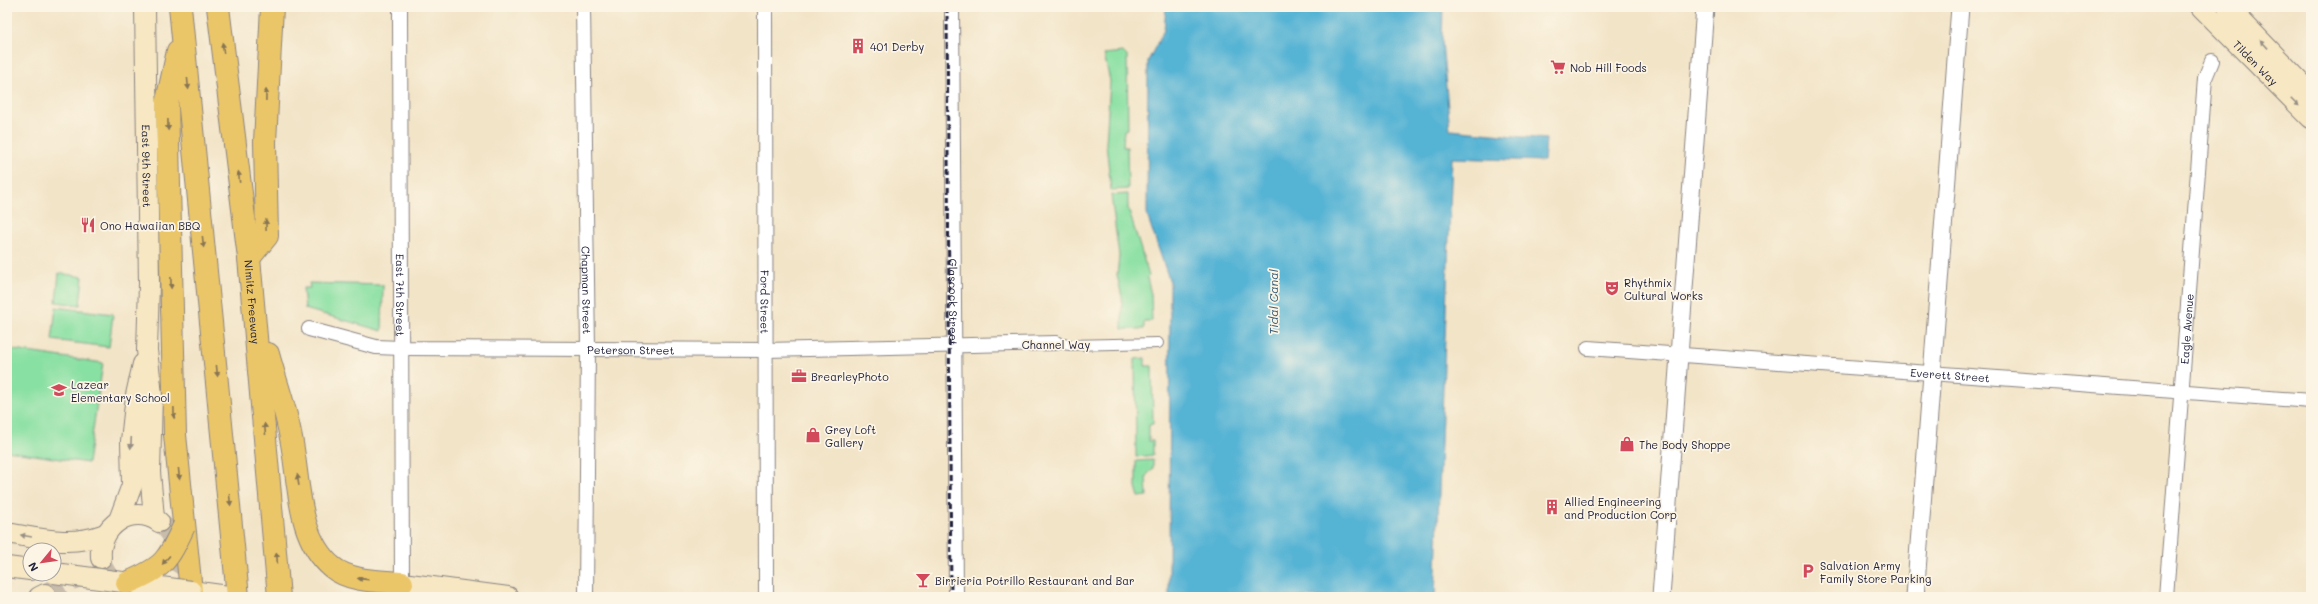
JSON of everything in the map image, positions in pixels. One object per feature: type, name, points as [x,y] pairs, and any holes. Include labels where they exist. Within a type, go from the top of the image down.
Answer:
[{"type":"highway","points":[[180,7],[237,597]]},
{"type":"highway","name":"Nimitz Freeway","points":[[218,7],[249,258],[279,597]]},
{"type":"highway","points":[[249,258],[267,236],[265,142],[272,7]]},
{"type":"highway","points":[[182,32],[167,100],[175,435],[191,591]]},
{"type":"highway","points":[[253,304],[290,433],[302,509],[309,533],[319,552],[332,568],[356,578],[402,583]]},
{"type":"highway","points":[[127,583],[150,573],[164,564],[184,526]]},
{"type":"main road","name":"East 9th Street","points":[[112,527],[130,516],[142,515],[157,520],[150,472],[152,396],[147,350],[149,284],[145,7]]},
{"type":"main road","name":"Tilden Way","points":[[2202,7],[2311,118]]},
{"type":"main road","name":"Tilden Way","points":[[2228,7],[2311,93]]},
{"type":"main road","name":"East 9th Street","points":[[101,558],[100,548],[112,527],[132,484],[131,441],[136,395],[147,350]]},
{"type":"main road","points":[[7,533],[59,542],[74,542],[112,527]]},
{"type":"main road","points":[[7,567],[22,569]]},
{"type":"main road","points":[[62,574],[237,597]]},
{"type":"main road","points":[[402,583],[508,597]]},
{"type":"street","name":"East 7th Street","points":[[400,7],[402,583]]},
{"type":"street","name":"Chapman Street","points":[[583,7],[588,348],[586,597]]},
{"type":"street","name":"Ford Street","points":[[765,7],[767,350],[766,597]]},
{"type":"street","name":"Glascock Street","points":[[943,7],[956,597]]},
{"type":"street","name":"Glascock Street","points":[[947,597],[952,7]]},
{"type":"street","points":[[1661,597],[1705,7]]},
{"type":"street","points":[[1915,597],[1960,7]]},
{"type":"street","name":"Eagle Avenue","points":[[2166,597],[2206,78],[2212,61]]},
{"type":"street","name":"Peterson Street","points":[[309,329],[376,347],[401,348],[767,350],[950,346]]},
{"type":"street","name":"Channel Way","points":[[950,346],[1056,343],[1070,345],[1158,343]]},
{"type":"street","name":"Everett Street","points":[[1588,348],[2311,401]]},
{"type":"green space","points":[[1123,52],[1127,56],[1128,129],[1124,130],[1123,147],[1127,147],[1128,189],[1111,190],[1106,143],[1110,81],[1104,54]]},
{"type":"green space","points":[[1128,194],[1128,208],[1149,276],[1147,278],[1151,294],[1152,321],[1144,321],[1144,329],[1122,329],[1122,297],[1117,275],[1119,256],[1111,195]]},
{"type":"green space","points":[[59,273],[83,277],[80,305],[56,302]]},
{"type":"green space","points":[[309,283],[383,285],[382,331],[305,309],[303,288],[310,288]]},
{"type":"green space","points":[[56,307],[113,314],[109,347],[52,340]]},
{"type":"green space","points":[[7,349],[103,363],[88,463],[7,451]]},
{"type":"green space","points":[[1145,358],[1145,366],[1152,366],[1153,424],[1149,425],[1149,441],[1153,441],[1153,455],[1136,457],[1135,359]]},
{"type":"green space","points":[[1153,460],[1153,468],[1146,476],[1147,496],[1139,497],[1136,487],[1136,461]]},
{"type":"water","name":"Tidal Canal","points":[[1166,7],[1443,7],[1442,42],[1450,130],[1546,139],[1544,161],[1452,158],[1435,597],[1169,597],[1170,282],[1147,215],[1148,61],[1164,30]]},
{"type":"tunnel","points":[[101,558],[105,571],[114,582],[129,587],[143,586],[156,581],[166,572],[173,560],[175,547],[171,534],[159,522]]},
{"type":"tunnel","points":[[45,594],[66,582],[86,575]]},
{"type":"railway","points":[[947,7],[951,597]]},
{"type":"place","name":"401 Derby","points":[[858,46]]},
{"type":"place","name":"Nob Hill Foods","points":[[1558,67]]},
{"type":"place","name":"Ono Hawaiian BBQ","points":[[88,225]]},
{"type":"place","name":"Rhythmix Cultural Works","points":[[1612,288]]},
{"type":"place","name":"BrearleyPhoto","points":[[799,376]]},
{"type":"place","name":"Lazear Elementary School","points":[[59,390]]},
{"type":"place","name":"Grey Loft Gallery","points":[[813,435]]},
{"type":"place","name":"The Body Shoppe","points":[[1627,444]]},
{"type":"place","name":"Allied Engineering and Production Corp","points":[[1552,507]]},
{"type":"place","name":"Salvation Army Family Store Parking","points":[[1808,571]]},
{"type":"place","name":"Birrieria Potrillo Restaurant and Bar","points":[[923,580]]}]
